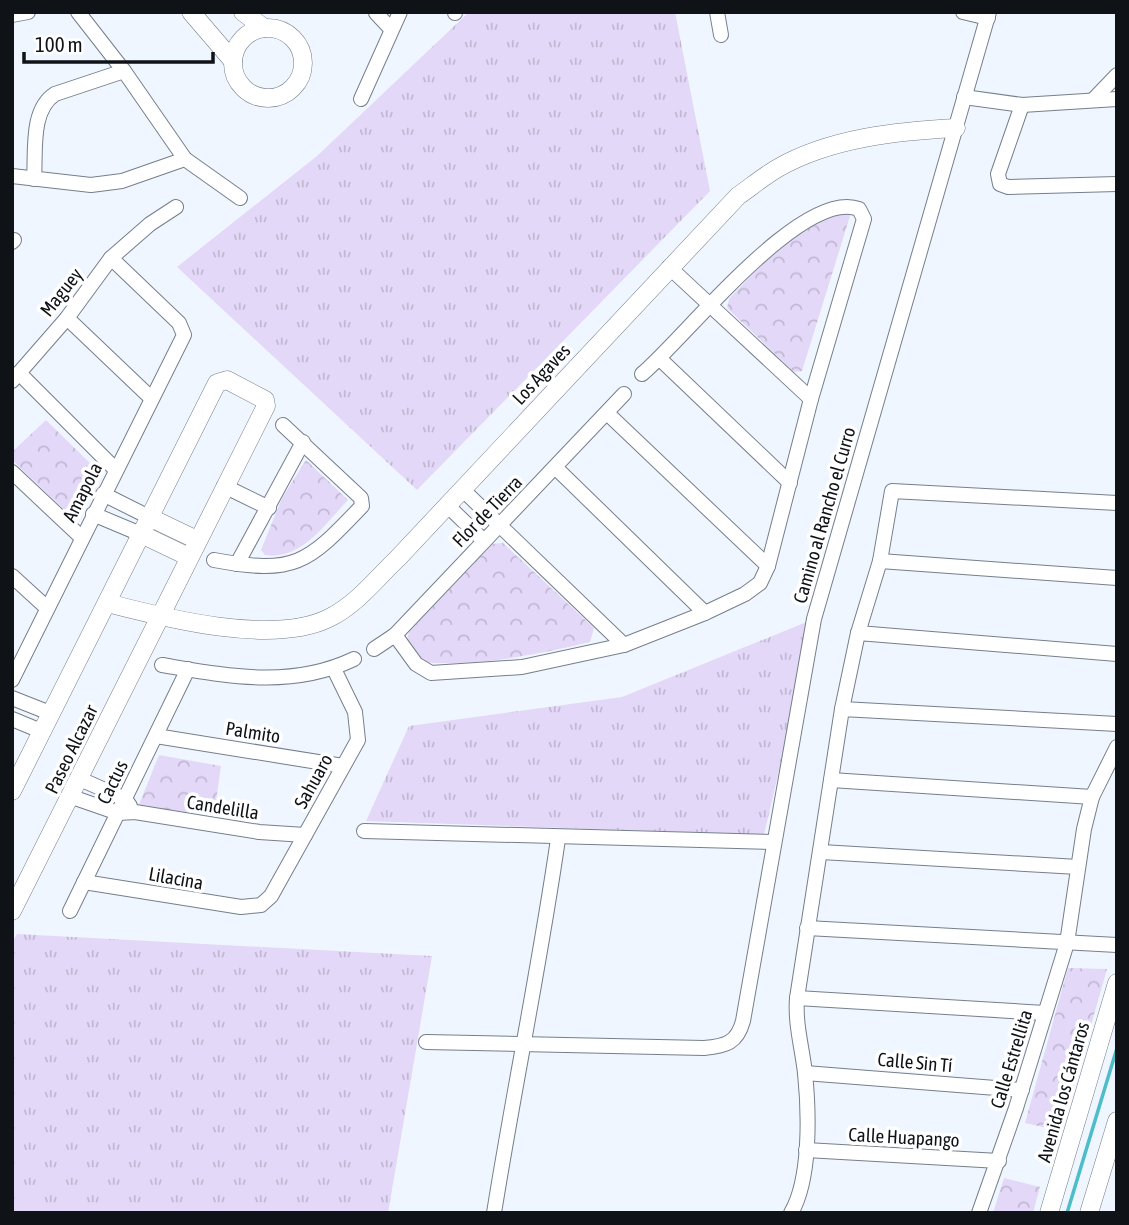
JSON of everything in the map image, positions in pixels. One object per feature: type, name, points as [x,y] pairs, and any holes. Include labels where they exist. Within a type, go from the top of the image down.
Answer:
[{"type":"street","points":[[12,15],[28,12]]},
{"type":"street","points":[[78,12],[124,71],[185,159],[240,198]]},
{"type":"street","points":[[191,12],[233,61],[239,81],[254,95],[267,98],[281,96],[293,88],[301,76],[304,62],[301,49],[292,37],[281,30],[264,28],[249,34],[237,46],[233,61]]},
{"type":"street","points":[[243,12],[264,28]]},
{"type":"street","points":[[361,99],[400,12]]},
{"type":"street","points":[[717,12],[721,35]]},
{"type":"street","points":[[962,12],[988,15]]},
{"type":"street","points":[[376,13],[391,29]]},
{"type":"street","name":"Camino al Rancho el Curro","points":[[521,1045],[704,1048],[726,1045],[736,1038],[743,1021],[814,619],[988,15]]},
{"type":"street","points":[[34,179],[38,122],[46,100],[124,71]]},
{"type":"street","points":[[1093,100],[1117,75]]},
{"type":"street","points":[[964,97],[1022,105],[1117,99]]},
{"type":"street","points":[[1022,105],[998,174],[1000,184],[1008,187],[1117,184]]},
{"type":"street","name":"Los Agaves","points":[[107,603],[158,617],[262,631],[291,630],[329,618],[348,606],[448,506],[738,196],[779,167],[829,148],[906,131],[957,128]]},
{"type":"street","points":[[12,176],[91,186],[122,181],[185,159]]},
{"type":"street","points":[[395,635],[416,664],[432,673],[522,667],[624,645],[705,613],[745,594],[760,583],[768,566],[811,399],[864,219],[859,209],[844,206],[808,218],[789,230],[642,374]]},
{"type":"street","name":"Maguey","points":[[15,377],[67,318],[111,258],[140,232],[176,207]]},
{"type":"street","name":"Amapola","points":[[12,680],[184,335],[179,323],[111,258]]},
{"type":"street","points":[[669,267],[811,399]]},
{"type":"street","points":[[67,318],[151,398]]},
{"type":"street","points":[[660,359],[790,482]]},
{"type":"street","points":[[15,377],[115,469]]},
{"type":"street","name":"Paseo Alcazar","points":[[12,791],[217,383],[228,380],[265,400],[266,404],[158,617],[72,797],[14,902]]},
{"type":"street","name":"Flor de Tierra","points":[[374,649],[395,635],[624,394]]},
{"type":"street","points":[[607,413],[768,566]]},
{"type":"street","points":[[214,560],[281,566],[309,558],[362,506],[361,498],[283,425]]},
{"type":"street","points":[[237,564],[303,442]]},
{"type":"street","points":[[556,468],[705,613]]},
{"type":"street","points":[[12,472],[81,537]]},
{"type":"street","points":[[224,486],[269,508]]},
{"type":"street","points":[[463,490],[624,645]]},
{"type":"street","points":[[791,1213],[800,1189],[806,1150],[805,1073],[797,1032],[797,998],[842,709],[858,633],[880,561],[892,491],[1117,503]]},
{"type":"street","points":[[103,494],[189,557]]},
{"type":"street","points":[[448,506],[484,541]]},
{"type":"street","points":[[93,514],[197,540]]},
{"type":"street","points":[[880,561],[1117,578]]},
{"type":"street","points":[[12,576],[47,608]]},
{"type":"street","points":[[858,633],[1117,654]]},
{"type":"street","points":[[162,665],[249,678],[281,678],[334,669],[354,659]]},
{"type":"street","name":"Cactus","points":[[70,911],[188,669]]},
{"type":"street","name":"Sahuaro","points":[[261,905],[271,896],[358,740],[358,726],[334,669]]},
{"type":"street","points":[[12,698],[50,713]]},
{"type":"street","points":[[842,709],[1117,724]]},
{"type":"street","points":[[12,719],[41,731]]},
{"type":"street","name":"Palmito","points":[[156,736],[343,766]]},
{"type":"street","name":"Calle Estrellita","points":[[979,1213],[999,1161],[1068,943],[1078,867],[1092,797],[1117,747]]},
{"type":"street","points":[[80,779],[124,799],[135,813]]},
{"type":"street","points":[[831,780],[1092,797]]},
{"type":"street","name":"Candelilla","points":[[72,797],[118,813],[135,813],[259,832],[305,835]]},
{"type":"street","points":[[364,831],[558,839],[774,842]]},
{"type":"street","points":[[494,1213],[521,1045],[542,949],[558,839]]},
{"type":"street","points":[[821,852],[1078,867]]},
{"type":"street","name":"Lilacina","points":[[85,882],[231,906],[261,905]]},
{"type":"street","points":[[807,928],[1117,945]]},
{"type":"street","name":"Avenida los Cántaros","points":[[1049,1213],[1117,984]]},
{"type":"street","points":[[797,998],[1045,1013]]},
{"type":"street","points":[[426,1042],[521,1045]]},
{"type":"street","name":"Calle Sin Tí","points":[[805,1073],[1022,1090]]},
{"type":"street","points":[[1088,1213],[1111,1159],[1117,1121]]},
{"type":"street","name":"Calle Huapango","points":[[806,1150],[999,1161]]},
{"type":"green space","points":[[469,12],[675,12],[710,191],[417,490],[177,267],[317,156]]},
{"type":"green space","points":[[844,210],[850,216],[802,371],[794,372],[727,308],[729,299],[780,247],[808,227]]},
{"type":"green space","points":[[46,420],[99,472],[78,517],[71,516],[12,460],[12,452]]},
{"type":"green space","points":[[306,460],[348,500],[321,530],[301,546],[278,555],[265,555],[261,550],[282,498]]},
{"type":"green space","points":[[503,543],[594,628],[590,642],[485,661],[421,662],[407,640],[409,632],[491,544]]},
{"type":"green space","points":[[814,619],[764,835],[366,821],[409,726],[622,697]]},
{"type":"green space","points":[[159,755],[221,766],[214,815],[138,807]]},
{"type":"green space","points":[[17,934],[432,956],[388,1213],[12,1213],[12,943]]},
{"type":"green space","points":[[1068,968],[1107,969],[1061,1131],[1025,1123]]},
{"type":"green space","points":[[1004,1178],[1040,1187],[1033,1213],[993,1213]]},
{"type":"waterway","points":[[1067,1213],[1117,1048]]}]
